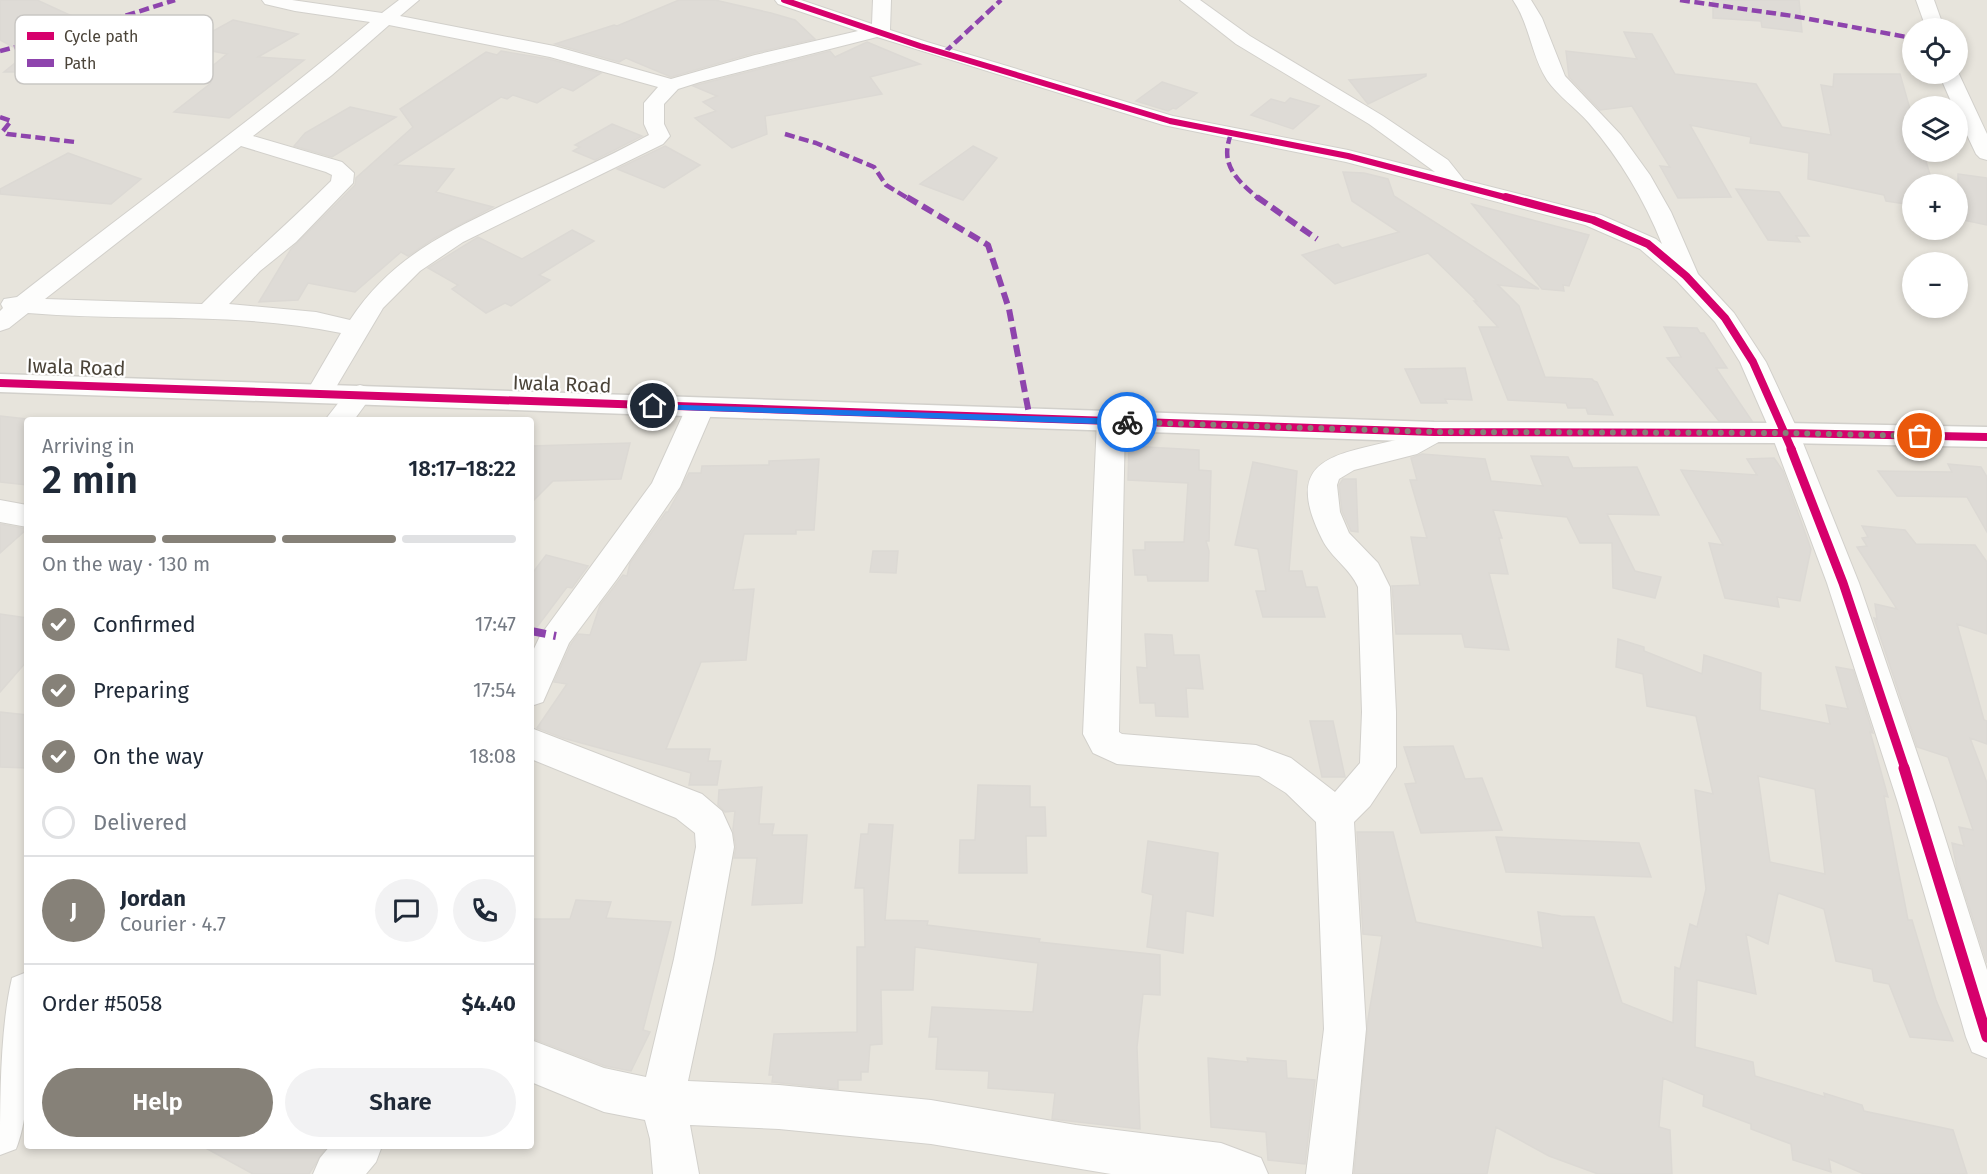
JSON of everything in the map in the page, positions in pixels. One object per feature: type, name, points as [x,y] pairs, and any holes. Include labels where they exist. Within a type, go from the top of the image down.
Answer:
[{"type":"street","points":[[272,0],[381,20],[408,22],[542,50],[671,85]]},
{"type":"street","points":[[0,323],[11,304],[318,77],[371,32],[381,20],[410,0]]},
{"type":"street","points":[[784,0],[920,46],[1180,124],[1348,156],[1455,182],[1593,220],[1648,244],[1686,276],[1725,318],[1753,362],[1785,433],[1847,594],[1985,1023]]},
{"type":"street","points":[[881,31],[882,0]]},
{"type":"street","points":[[1189,0],[1243,40],[1377,120],[1440,165],[1455,182]]},
{"type":"street","points":[[1522,0],[1533,14],[1542,51],[1557,80],[1597,119],[1633,163],[1665,219],[1686,276]]},
{"type":"street","points":[[1925,0],[1931,18]]},
{"type":"street","points":[[320,393],[358,328],[397,278],[427,254],[455,237],[656,140],[660,136],[654,124],[654,103],[671,85],[762,59],[881,31]]},
{"type":"street","points":[[1953,84],[1987,154]]},
{"type":"street","points":[[208,311],[252,266],[288,237],[342,183],[344,177],[343,173],[334,167],[236,138]]},
{"type":"street","points":[[11,304],[105,311],[208,311],[307,318],[358,328]]},
{"type":"street","name":"Iwala Road","points":[[0,383],[1434,432],[1785,433],[1987,437]]},
{"type":"street","points":[[341,417],[360,394]]},
{"type":"street","points":[[534,685],[556,636],[606,572],[665,487],[700,408]]},
{"type":"street","points":[[1111,421],[1101,734],[1105,742],[1117,749],[1256,760],[1273,764],[1291,776],[1335,815]]},
{"type":"street","points":[[1329,1174],[1345,1029],[1335,815],[1357,795],[1378,767],[1379,712],[1374,587],[1367,572],[1337,539],[1325,512],[1322,485],[1327,473],[1344,463],[1368,455],[1407,447],[1434,432]]},
{"type":"street","points":[[0,511],[24,515]]},
{"type":"street","points":[[534,744],[694,809],[711,822],[714,831],[715,847],[694,959],[662,1102],[672,1139],[676,1174]]},
{"type":"street","points":[[0,1133],[24,1009]]},
{"type":"street","points":[[534,1062],[604,1090],[662,1102],[779,1107],[931,1122],[1076,1147],[1221,1166],[1245,1174]]},
{"type":"street","points":[[336,1174],[357,1149]]},
{"type":"shaded area","points":[[0,0],[1987,0],[1987,1174],[0,1174]]},
{"type":"building","points":[[0,0],[37,0],[70,15],[15,15],[15,48],[0,40]]},
{"type":"building","points":[[679,0],[715,0],[771,13],[795,20],[815,39],[754,53],[671,77],[626,58],[619,62],[555,44],[617,26]]},
{"type":"building","points":[[1713,0],[1799,0],[1802,32],[1762,27],[1761,21],[1713,18]]},
{"type":"building","points":[[233,20],[298,34],[258,57],[304,60],[229,118],[174,112],[210,84],[213,84],[213,66],[227,54],[213,51],[213,31]]},
{"type":"building","points":[[1624,32],[1652,34],[1675,74],[1756,84],[1782,127],[1831,135],[1821,85],[1833,87],[1834,74],[1900,74],[1906,96],[1902,96],[1902,162],[1926,162],[1930,174],[1902,174],[1902,203],[1886,201],[1884,195],[1808,179],[1809,153],[1750,143],[1751,137],[1690,125],[1731,197],[1678,198],[1660,166],[1670,167],[1632,106],[1600,110],[1569,77],[1566,51],[1637,59]]},
{"type":"building","points":[[867,42],[920,64],[870,77],[882,94],[765,116],[767,134],[732,148],[695,118],[716,111],[703,102],[717,96],[693,86],[830,51],[835,57]]},
{"type":"building","points":[[501,51],[549,59],[601,73],[573,91],[562,87],[537,103],[513,95],[507,99],[501,97],[395,165],[454,169],[436,192],[493,207],[435,238],[408,256],[401,252],[355,292],[308,283],[298,300],[259,302],[291,249],[355,185],[356,178],[413,127],[400,109],[486,52],[497,55]]},
{"type":"building","points":[[15,63],[15,72],[4,72]]},
{"type":"building","points":[[1426,74],[1368,104],[1349,80]]},
{"type":"building","points":[[1162,82],[1197,93],[1176,109],[1168,111],[1136,101]]},
{"type":"building","points":[[1290,98],[1319,106],[1293,129],[1251,115],[1271,99],[1285,103]]},
{"type":"building","points":[[350,107],[396,117],[332,157],[294,146],[305,133]]},
{"type":"building","points":[[612,124],[642,136],[595,160],[573,151],[580,147],[575,145]]},
{"type":"building","points":[[665,146],[700,165],[664,188],[617,169]]},
{"type":"building","points":[[973,146],[997,158],[963,200],[920,184]]},
{"type":"building","points":[[68,153],[141,179],[111,204],[0,194],[0,189]]},
{"type":"building","points":[[1343,172],[1364,173],[1388,179],[1394,196],[1539,289],[1498,285],[1519,306],[1545,377],[1592,379],[1597,382],[1613,415],[1588,414],[1586,408],[1568,408],[1566,403],[1508,400],[1479,327],[1498,327],[1474,301],[1477,301],[1428,253],[1335,284],[1302,255],[1338,244],[1342,248],[1399,232],[1352,201]]},
{"type":"building","points":[[1968,175],[1987,178],[1987,225],[1968,221]]},
{"type":"building","points":[[1736,189],[1779,192],[1809,236],[1796,236],[1800,242],[1768,240]]},
{"type":"building","points":[[1472,204],[1589,235],[1569,286],[1563,285],[1564,291],[1542,289]]},
{"type":"building","points":[[572,230],[594,241],[539,275],[550,280],[511,306],[505,303],[486,313],[452,289],[458,285],[428,268],[478,237],[522,259]]},
{"type":"building","points":[[1664,327],[1697,328],[1700,333],[1704,333],[1727,368],[1716,368],[1752,421],[1719,421],[1667,358],[1681,357]]},
{"type":"building","points":[[1465,368],[1472,400],[1445,399],[1447,403],[1421,403],[1405,369]]},
{"type":"building","points":[[0,416],[24,419],[24,485],[0,482]]},
{"type":"building","points":[[630,443],[621,479],[553,481],[534,500],[534,446]]},
{"type":"building","points":[[1129,446],[1199,450],[1199,470],[1211,471],[1209,541],[1206,541],[1209,551],[1208,581],[1148,581],[1147,575],[1135,575],[1133,550],[1145,550],[1145,542],[1184,542],[1188,483],[1128,480]]},
{"type":"building","points":[[1422,454],[1485,459],[1491,481],[1543,486],[1531,456],[1568,457],[1573,468],[1637,467],[1659,515],[1607,514],[1635,571],[1661,577],[1655,598],[1613,588],[1612,543],[1580,543],[1567,517],[1493,510],[1502,538],[1499,538],[1508,574],[1489,573],[1509,650],[1465,647],[1462,634],[1396,634],[1392,586],[1420,585],[1411,537],[1427,538],[1410,480],[1417,480],[1411,458]]},
{"type":"building","points":[[1774,458],[1783,471],[1811,549],[1800,601],[1777,597],[1779,607],[1725,598],[1709,543],[1723,545],[1681,470],[1757,475],[1747,459]]},
{"type":"building","points":[[819,459],[814,530],[796,530],[796,534],[744,534],[733,590],[754,589],[746,660],[701,662],[666,749],[710,749],[708,761],[721,761],[717,785],[689,785],[691,773],[563,738],[537,728],[567,684],[554,682],[571,644],[578,634],[590,635],[600,605],[623,575],[627,576],[630,563],[668,512],[689,473],[701,473],[702,466],[769,465],[769,461]]},
{"type":"building","points":[[1253,462],[1297,471],[1289,571],[1302,571],[1306,587],[1317,587],[1325,617],[1263,617],[1256,591],[1266,591],[1258,549],[1235,545]]},
{"type":"building","points":[[1948,464],[1981,467],[1987,477],[1987,532],[1967,497],[1897,496],[1878,471],[1952,472]]},
{"type":"building","points":[[1343,479],[1356,479],[1358,532],[1351,531],[1342,511],[1339,485]]},
{"type":"building","points":[[0,524],[24,528],[24,532],[0,553]]},
{"type":"building","points":[[1862,526],[1905,530],[1916,544],[1975,545],[1987,562],[1987,634],[1957,624],[1984,720],[1987,721],[1987,744],[1970,738],[1987,783],[1987,963],[1957,869],[1952,843],[1964,846],[1959,827],[1973,830],[1948,757],[1917,747],[1874,618],[1877,619],[1875,604],[1897,609],[1857,547],[1867,546],[1862,538],[1868,537]]},
{"type":"building","points":[[873,551],[898,551],[896,573],[870,572]]},
{"type":"building","points":[[546,555],[588,566],[572,588],[567,587],[534,631],[534,571]]},
{"type":"building","points":[[0,614],[24,618],[24,664],[0,692]]},
{"type":"building","points":[[1145,634],[1172,635],[1174,655],[1199,655],[1203,689],[1186,688],[1188,717],[1156,716],[1155,703],[1140,703],[1137,667],[1147,668]]},
{"type":"building","points":[[1618,639],[1644,647],[1644,651],[1702,674],[1704,655],[1761,673],[1760,710],[1830,724],[1826,705],[1848,709],[1836,667],[1853,670],[1873,733],[1870,732],[1888,797],[1884,796],[1908,920],[1912,920],[1936,1000],[1953,1041],[1910,1037],[1889,984],[1874,981],[1872,969],[1836,961],[1824,909],[1778,893],[1768,944],[1746,934],[1756,994],[1697,980],[1695,1047],[1753,1062],[1755,1076],[1825,1097],[1824,1093],[1862,1105],[1864,1111],[1953,1130],[1967,1174],[1864,1174],[1829,1159],[1831,1172],[1793,1160],[1791,1144],[1751,1129],[1751,1124],[1703,1106],[1704,1095],[1663,1078],[1659,1127],[1670,1130],[1672,1174],[1598,1174],[1549,1156],[1496,1127],[1487,1174],[1354,1174],[1368,1019],[1382,936],[1363,934],[1357,832],[1393,832],[1416,922],[1543,948],[1538,912],[1561,916],[1594,917],[1622,1003],[1673,1023],[1675,967],[1680,969],[1690,924],[1697,927],[1706,889],[1695,790],[1713,794],[1696,716],[1647,706],[1643,674],[1616,667]],"holes":[[[1758,776],[1815,789],[1825,874],[1770,862]]]},
{"type":"building","points":[[0,712],[24,715],[24,768],[0,767]]},
{"type":"building","points":[[1310,721],[1333,721],[1345,777],[1322,777]]},
{"type":"building","points":[[1453,746],[1465,779],[1482,778],[1502,830],[1421,833],[1405,784],[1416,783],[1404,747]]},
{"type":"building","points":[[978,785],[1030,786],[1030,807],[1045,807],[1046,836],[1026,836],[1027,873],[959,873],[960,840],[975,840]]},
{"type":"building","points":[[762,787],[759,824],[774,824],[772,835],[807,835],[802,903],[752,905],[757,858],[734,858],[735,811],[725,812],[718,805],[719,790]]},
{"type":"building","points":[[869,824],[893,825],[885,920],[928,921],[927,925],[1040,939],[1039,942],[1160,955],[1160,995],[1143,994],[1137,1047],[1140,1129],[1052,1119],[1055,1093],[988,1088],[989,1071],[936,1069],[938,1037],[929,1037],[932,1007],[1033,1012],[1038,963],[915,947],[913,990],[881,990],[882,1044],[870,1045],[868,1072],[861,1072],[861,1080],[838,1080],[838,1089],[772,1082],[773,1075],[769,1075],[774,1034],[857,1032],[857,947],[865,947],[864,888],[855,888],[861,834],[868,834]]},
{"type":"building","points":[[1496,837],[1639,843],[1651,877],[1506,872]]},
{"type":"building","points":[[1148,841],[1218,853],[1213,916],[1186,911],[1183,953],[1147,947],[1153,895],[1142,892]]},
{"type":"building","points":[[576,900],[611,902],[606,918],[671,922],[643,1030],[650,1032],[631,1071],[605,1066],[534,1039],[534,919],[570,919]]},
{"type":"building","points":[[1208,1058],[1248,1062],[1247,1058],[1286,1061],[1287,1078],[1315,1080],[1305,1164],[1268,1160],[1266,1132],[1211,1127]]},
{"type":"building","points":[[207,1149],[325,1149],[309,1174],[253,1174]]},
{"type":"marked path","points":[[128,15],[175,0]]},
{"type":"marked path","points":[[944,53],[1001,0]]},
{"type":"marked path","points":[[1680,0],[1793,16],[1902,36]]},
{"type":"marked path","points":[[0,51],[15,47]]},
{"type":"marked path","points":[[0,117],[11,121],[3,131],[7,134],[75,142]]},
{"type":"marked path","points":[[785,134],[816,143],[874,167],[886,185],[988,245],[1009,309],[1030,419]]},
{"type":"marked path","points":[[1231,134],[1226,156],[1239,180],[1264,203],[1317,239]]},
{"type":"marked path","points":[[534,632],[556,636]]},
{"type":"cycle path","points":[[784,0],[920,46],[1170,121],[1348,156],[1593,220],[1648,244],[1686,276],[1725,318],[1753,362],[1785,433],[1843,583],[1916,803],[1987,1037]]},
{"type":"cycle path","points":[[0,383],[1434,432],[1785,433],[1987,437]]},
{"type":"way so far","points":[[1127,422],[1434,432],[1785,433],[1920,436]]},
{"type":"route","points":[[653,406],[1127,422]]}]
